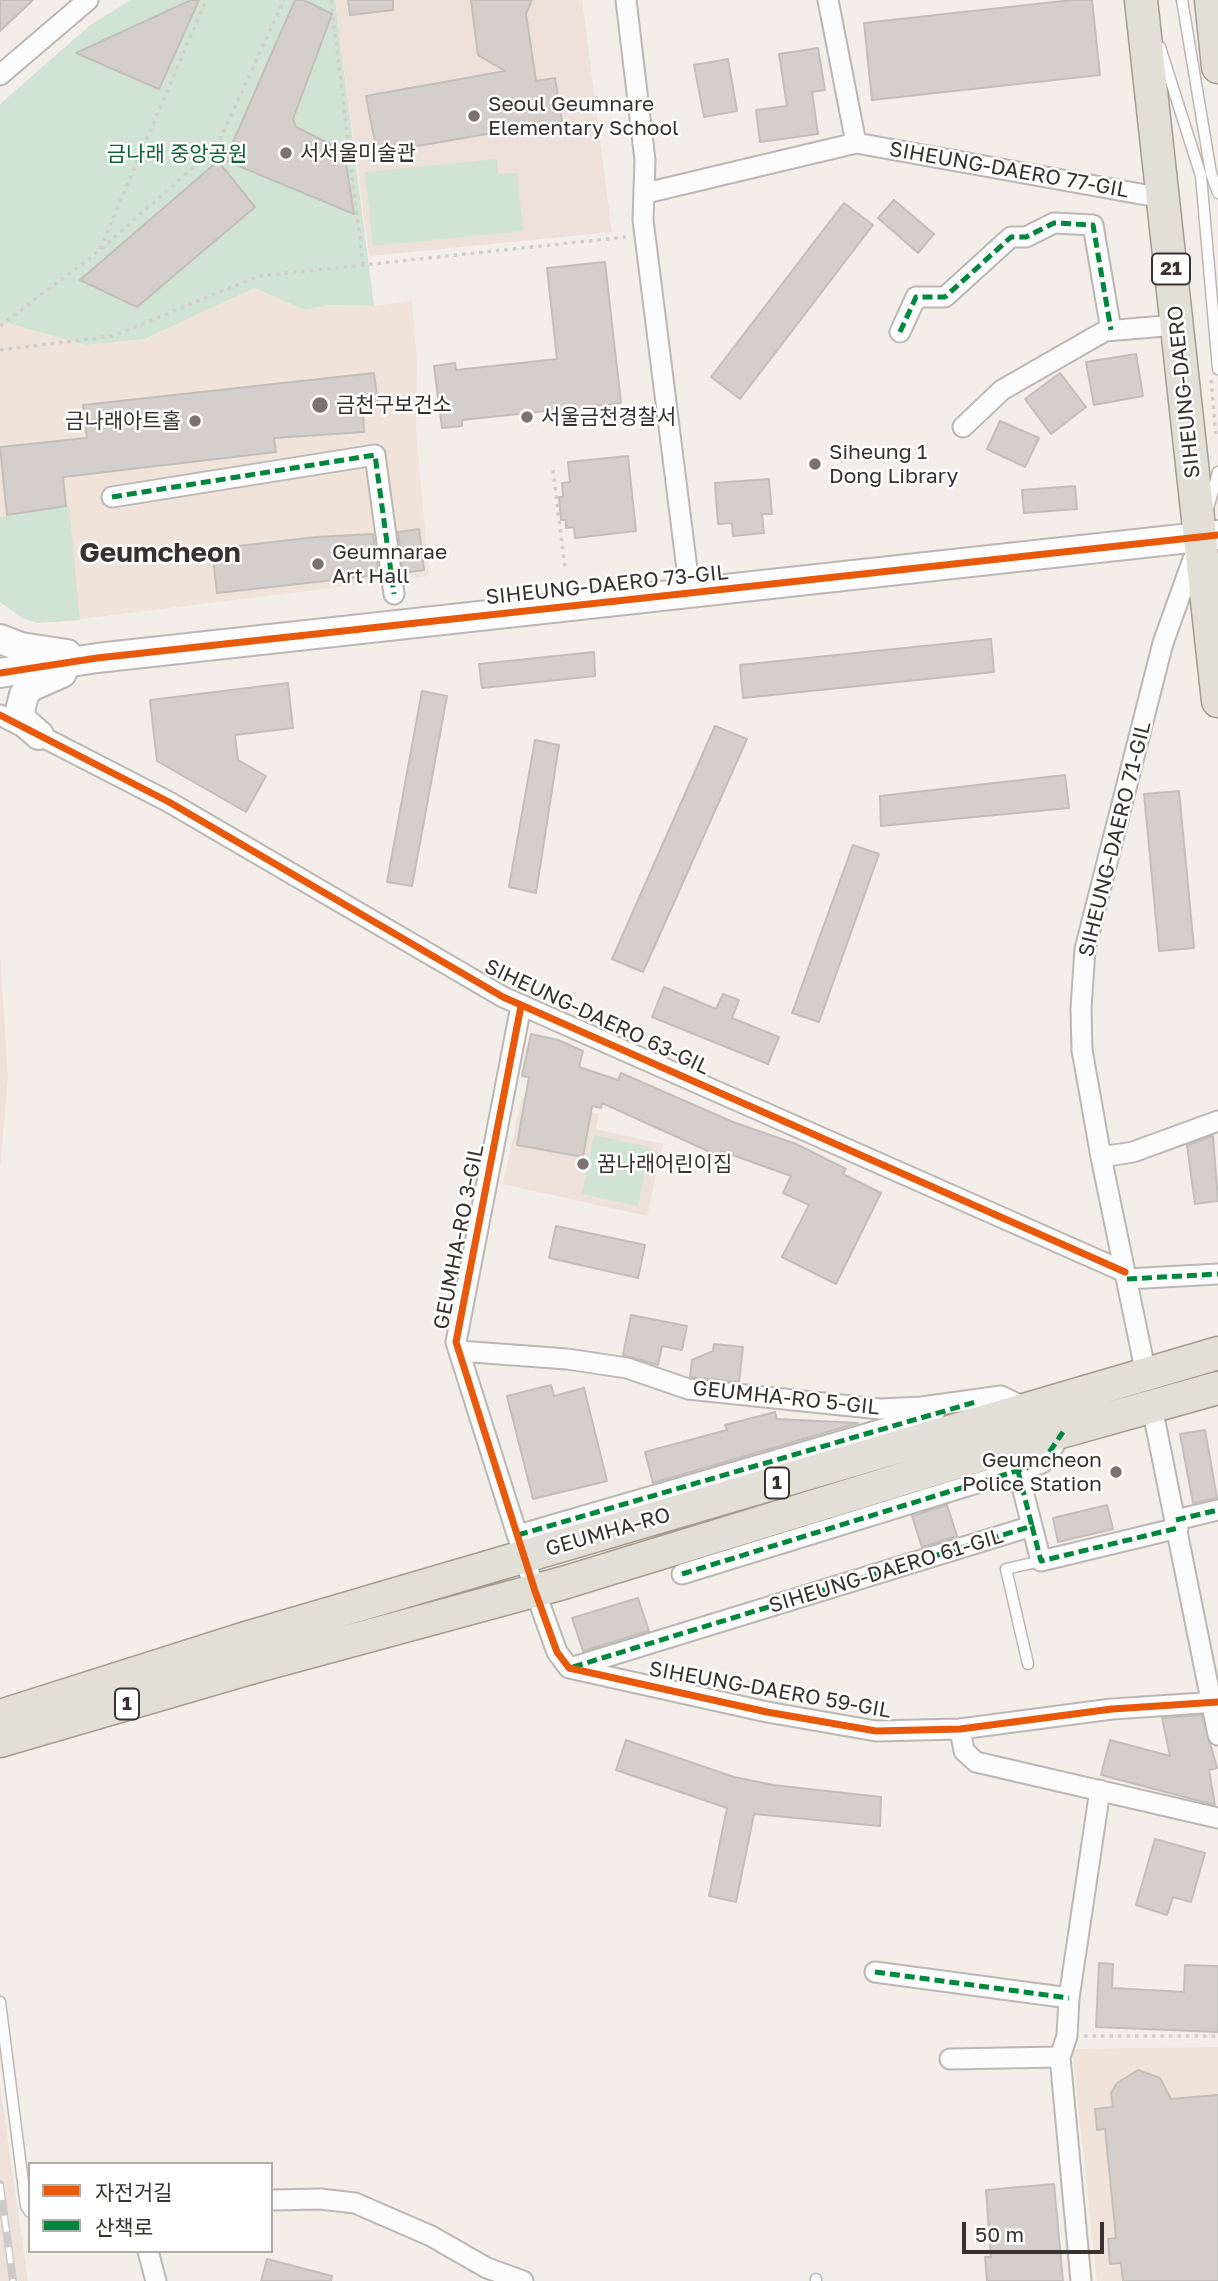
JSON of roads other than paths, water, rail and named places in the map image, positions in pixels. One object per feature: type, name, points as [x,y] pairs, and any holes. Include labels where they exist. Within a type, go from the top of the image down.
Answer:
[{"type":"main road","name":"SIHEUNG-DAERO","points":[[1143,0],[1177,325],[1209,536],[1218,701]]},
{"type":"main road","points":[[1211,0],[1218,66]]},
{"type":"main road","name":"GEUMHA-RO","points":[[0,1741],[250,1653],[522,1546],[1029,1409],[1218,1353]]},
{"type":"main road","name":"GEUMHA-RO","points":[[0,1716],[250,1653],[535,1591],[1218,1388]]},
{"type":"street","points":[[0,75],[88,0]]},
{"type":"street","points":[[626,0],[646,192],[643,220],[690,593]]},
{"type":"street","points":[[828,0],[856,143]]},
{"type":"street","name":"SIHEUNG-DAERO 77-GIL","points":[[646,192],[856,143],[1163,198]]},
{"type":"street","points":[[900,332],[916,297],[945,297],[1011,237],[1026,237],[1054,223],[1093,225],[1111,330]]},
{"type":"street","points":[[963,426],[1002,390],[1094,337],[1111,330],[1177,325]]},
{"type":"street","points":[[112,497],[375,455],[394,594]]},
{"type":"street","name":"SIHEUNG-DAERO 73-GIL","points":[[0,673],[97,658],[1209,536]]},
{"type":"street","name":"SIHEUNG-DAERO 71-GIL","points":[[1126,1275],[1082,1050],[1085,948],[1163,643],[1209,536]]},
{"type":"street","points":[[0,639],[20,647],[97,658]]},
{"type":"street","points":[[39,735],[26,725],[20,711],[30,687],[97,658]]},
{"type":"street","name":"SIHEUNG-DAERO 63-GIL","points":[[0,715],[169,802],[521,1006],[1126,1275]]},
{"type":"street","name":"GEUMHA-RO 3-GIL","points":[[521,1006],[456,1342],[535,1591]]},
{"type":"street","points":[[1101,1157],[1133,1152],[1218,1121]]},
{"type":"street","points":[[1146,1374],[1126,1275],[1218,1274]]},
{"type":"street","name":"GEUMHA-RO 5-GIL","points":[[459,1351],[567,1359],[627,1368],[688,1389],[880,1409],[979,1401],[1002,1396],[1029,1409]]},
{"type":"street","points":[[522,1546],[979,1401]]},
{"type":"street","points":[[1152,1407],[1215,1702],[1218,1735]]},
{"type":"street","points":[[682,1574],[1042,1463],[1063,1432]]},
{"type":"street","points":[[1018,1471],[1032,1526]]},
{"type":"street","points":[[1041,1561],[1177,1524],[1218,1510]]},
{"type":"street","name":"SIHEUNG-DAERO 61-GIL","points":[[569,1668],[1032,1526],[1041,1561]]},
{"type":"street","points":[[535,1591],[557,1652],[569,1668]]},
{"type":"street","name":"SIHEUNG-DAERO 59-GIL","points":[[569,1668],[767,1712],[876,1731],[960,1729],[1112,1709],[1215,1702]]},
{"type":"street","points":[[960,1729],[964,1751],[976,1762],[1218,1818]]},
{"type":"street","points":[[1081,2281],[1060,2057],[1067,2036],[1069,1998],[1100,1790]]},
{"type":"street","points":[[875,1972],[1069,1998]]},
{"type":"street","points":[[950,2059],[1060,2057]]},
{"type":"street","points":[[273,2200],[320,2199],[355,2203],[431,2236],[487,2269],[523,2281]]},
{"type":"street","points":[[149,2253],[156,2281]]},
{"type":"lane","points":[[1143,0],[1201,176],[1218,369]]},
{"type":"lane","points":[[1182,0],[1211,173],[1218,193]]},
{"type":"lane","points":[[1209,536],[1218,472]]},
{"type":"lane","points":[[1028,1664],[1006,1569],[1041,1561]]},
{"type":"lane","points":[[0,2002],[28,2209]]},
{"type":"railway","points":[[0,2184],[13,2281]]},
{"type":"place","name":"Seoul Geumnare Elementary School","points":[[474,116]]},
{"type":"place","name":"서서울미술관","points":[[286,153]]},
{"type":"place","name":"금천구보건소","points":[[320,405]]},
{"type":"place","name":"서울금천경찰서","points":[[527,417]]},
{"type":"place","name":"금나래아트홀","points":[[195,421]]},
{"type":"place","name":"Siheung 1 Dong Library","points":[[815,464]]},
{"type":"place","name":"Geumnarae Art Hall","points":[[318,564]]},
{"type":"place","name":"꿈나래어린이집","points":[[583,1164]]},
{"type":"place","name":"Geumcheon Police Station","points":[[1116,1472]]},
{"type":"district","name":"Geumcheon","points":[[160,553]]},
{"type":"park label","name":"금나래 중앙공원","points":[[177,154]]}]
